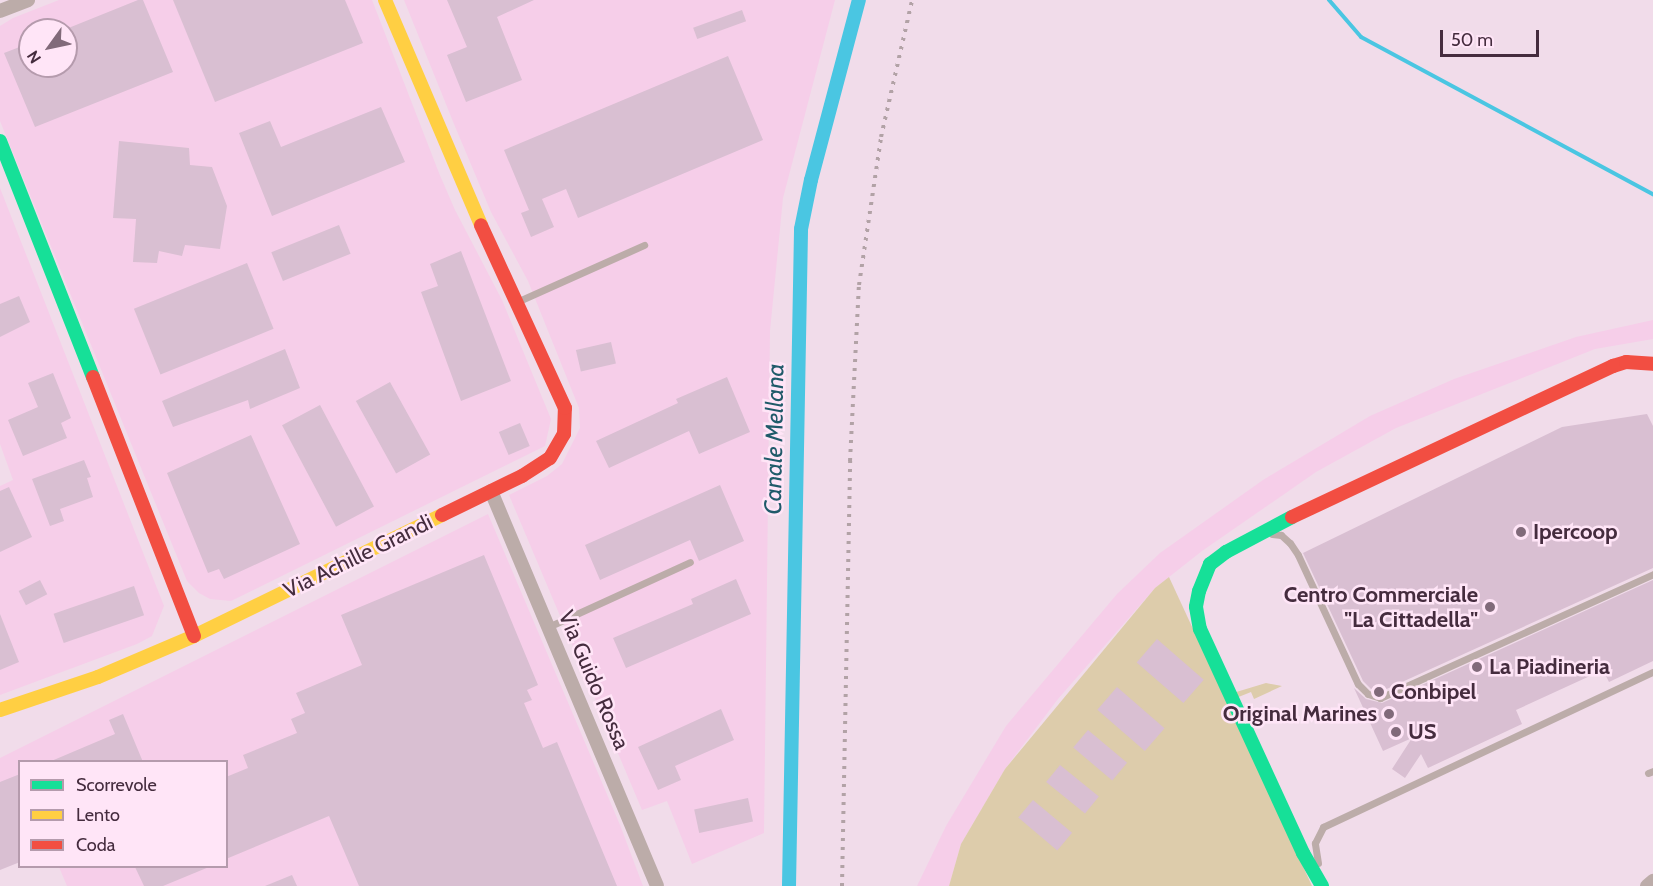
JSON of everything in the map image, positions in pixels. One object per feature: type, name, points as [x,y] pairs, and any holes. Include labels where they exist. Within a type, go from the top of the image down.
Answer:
[{"type":"street","points":[[0,11],[28,0]]},
{"type":"street","name":"Via Achille Grandi","points":[[0,710],[98,677],[194,636],[491,491],[550,458],[564,434],[564,408],[518,301],[463,186],[386,0]]},
{"type":"street","points":[[0,141],[194,636]]},
{"type":"street","points":[[1322,886],[1303,853],[1200,629],[1196,607],[1203,575],[1210,564],[1226,552],[1255,536],[1613,366],[1626,362],[1653,364]]},
{"type":"street","name":"Via Guido Rossa","points":[[491,491],[657,886]]},
{"type":"street","points":[[1647,886],[1653,881]]},
{"type":"lane","points":[[518,301],[644,245]]},
{"type":"lane","points":[[1255,536],[1269,533],[1281,535],[1290,543],[1358,684],[1368,694],[1380,698],[1653,574]]},
{"type":"lane","points":[[548,627],[690,562]]},
{"type":"lane","points":[[1327,886],[1317,861],[1315,843],[1323,827],[1653,672]]},
{"type":"shaded area","points":[[59,0],[372,0],[439,173],[455,210],[502,300],[551,419],[545,446],[231,601],[210,599],[199,593],[187,581],[0,121],[0,26],[13,18]]},
{"type":"shaded area","points":[[404,0],[835,0],[783,198],[770,331],[764,833],[692,864],[667,801],[642,810],[509,495],[547,476],[562,464],[580,428],[579,408],[528,281],[491,212]]},
{"type":"shaded area","points":[[0,188],[164,606],[152,636],[137,644],[0,695],[0,486],[13,480],[0,444]]},
{"type":"shaded area","points":[[1653,320],[1653,339],[1595,349],[1396,428],[1316,472],[1202,551],[1155,588],[1058,699],[1005,769],[961,844],[949,886],[917,886],[946,826],[1006,726],[1117,594],[1160,553],[1263,480],[1370,416],[1454,379],[1576,337]]},
{"type":"shaded area","points":[[488,514],[620,825],[643,886],[67,886],[59,868],[228,868],[228,760],[18,760],[18,843],[0,798],[0,758]]},
{"type":"shaded area","points":[[1169,577],[1312,886],[949,886],[961,844],[1005,769],[1155,588]]},
{"type":"shaded area","points":[[1266,683],[1282,686],[1254,699],[1251,692],[1236,698],[1233,693]]},
{"type":"building","points":[[143,0],[173,72],[35,127],[4,53],[18,48],[18,78],[78,78],[78,24]]},
{"type":"building","points":[[173,0],[345,0],[363,43],[215,102]]},
{"type":"building","points":[[447,0],[534,0],[497,17],[522,80],[466,102],[447,55],[467,47]]},
{"type":"building","points":[[742,10],[746,21],[697,39],[693,28]]},
{"type":"building","points":[[728,56],[763,140],[578,218],[566,189],[542,199],[554,227],[531,237],[521,213],[529,210],[504,150]]},
{"type":"building","points":[[381,107],[405,162],[272,216],[239,133],[270,121],[281,147]]},
{"type":"building","points":[[119,141],[189,148],[190,165],[212,167],[227,206],[220,249],[185,245],[182,256],[159,251],[157,263],[133,262],[136,219],[113,218]]},
{"type":"building","points":[[339,225],[351,254],[283,281],[271,252]]},
{"type":"building","points":[[461,251],[511,381],[461,401],[421,292],[438,286],[430,264]]},
{"type":"building","points":[[247,263],[274,329],[160,375],[134,309]]},
{"type":"building","points":[[19,296],[30,322],[0,337],[0,304]]},
{"type":"building","points":[[611,342],[616,363],[581,372],[576,350]]},
{"type":"building","points":[[285,349],[300,388],[250,409],[248,400],[173,427],[162,401]]},
{"type":"building","points":[[53,373],[71,418],[61,423],[67,438],[23,456],[8,420],[38,407],[28,383]]},
{"type":"building","points":[[727,377],[750,432],[699,454],[689,431],[609,468],[596,441],[678,403],[676,399]]},
{"type":"building","points":[[390,382],[430,455],[396,474],[356,401]]},
{"type":"building","points":[[320,405],[374,507],[336,527],[282,425]]},
{"type":"building","name":"Centro Commerciale \"La Cittadella\"","points":[[1647,414],[1653,426],[1653,568],[1380,692],[1371,689],[1363,681],[1303,553],[1562,427]]},
{"type":"building","points":[[520,423],[530,446],[509,455],[499,432]]},
{"type":"building","points":[[251,435],[300,544],[224,579],[219,569],[208,573],[167,473]]},
{"type":"building","points":[[84,460],[91,477],[87,478],[93,497],[60,509],[64,521],[50,526],[32,479]]},
{"type":"building","points":[[720,485],[744,541],[699,561],[690,540],[600,580],[585,545]]},
{"type":"building","points":[[9,487],[32,537],[0,552],[0,491]]},
{"type":"building","points":[[484,555],[538,685],[527,690],[532,700],[524,703],[543,748],[557,742],[617,886],[359,886],[329,816],[228,858],[228,776],[248,768],[243,755],[297,733],[291,719],[305,713],[296,693],[362,665],[341,615]]},
{"type":"building","points":[[736,579],[751,614],[626,668],[613,638],[693,604],[691,599]]},
{"type":"building","points":[[40,580],[47,594],[26,605],[19,591]]},
{"type":"building","points":[[1653,580],[1653,661],[1609,682],[1603,670],[1516,710],[1522,724],[1428,768],[1421,754],[1405,778],[1392,769],[1412,738],[1383,751],[1354,688],[1366,699],[1382,703]]},
{"type":"building","points":[[134,586],[144,615],[64,643],[54,614]]},
{"type":"building","points":[[0,614],[19,662],[0,670]]},
{"type":"building","points":[[1157,639],[1204,680],[1183,703],[1137,662]]},
{"type":"building","points":[[1117,687],[1165,728],[1145,751],[1097,710]]},
{"type":"building","points":[[721,709],[734,740],[675,766],[681,780],[658,790],[638,747]]},
{"type":"building","points":[[123,714],[142,760],[54,760],[115,734],[109,720]]},
{"type":"building","points":[[1088,730],[1127,763],[1112,780],[1073,748]]},
{"type":"building","points":[[1060,765],[1099,796],[1085,814],[1046,782]]},
{"type":"building","points":[[18,775],[18,863],[0,870],[0,782]]},
{"type":"building","points":[[748,798],[753,821],[699,833],[694,809]]},
{"type":"building","points":[[1033,800],[1072,833],[1057,850],[1018,818]]},
{"type":"building","points":[[135,868],[207,868],[163,886],[144,886]]},
{"type":"building","points":[[292,875],[297,886],[265,886]]},
{"type":"waterway","name":"Canale Mellana","points":[[789,886],[801,229],[811,180],[859,0]]},
{"type":"waterway","points":[[1329,0],[1361,37],[1653,194]]},
{"type":"railway","points":[[842,886],[850,461],[859,285],[881,137],[912,0]]},
{"type":"traffic: fast","points":[[0,141],[93,377]]},
{"type":"traffic: fast","points":[[1292,517],[1226,552],[1210,564],[1199,591],[1196,607],[1200,629],[1303,853],[1322,886]]},
{"type":"traffic: slow","points":[[385,0],[481,225]]},
{"type":"traffic: slow","points":[[0,710],[98,677],[194,636],[442,515]]},
{"type":"traffic: jam","points":[[442,515],[522,476],[550,458],[564,434],[565,408],[481,225]]},
{"type":"traffic: jam","points":[[1292,517],[1613,366],[1626,362],[1653,364]]},
{"type":"traffic: jam","points":[[93,377],[194,636]]},
{"type":"place","name":"Ipercoop","points":[[1521,532]]},
{"type":"place","name":"Centro Commerciale \"La Cittadella\"","points":[[1490,607]]},
{"type":"place","name":"La Piadineria","points":[[1477,667]]},
{"type":"place","name":"Conbipel","points":[[1379,692]]},
{"type":"place","name":"Original Marines","points":[[1389,714]]},
{"type":"place","name":"US","points":[[1396,732]]}]
